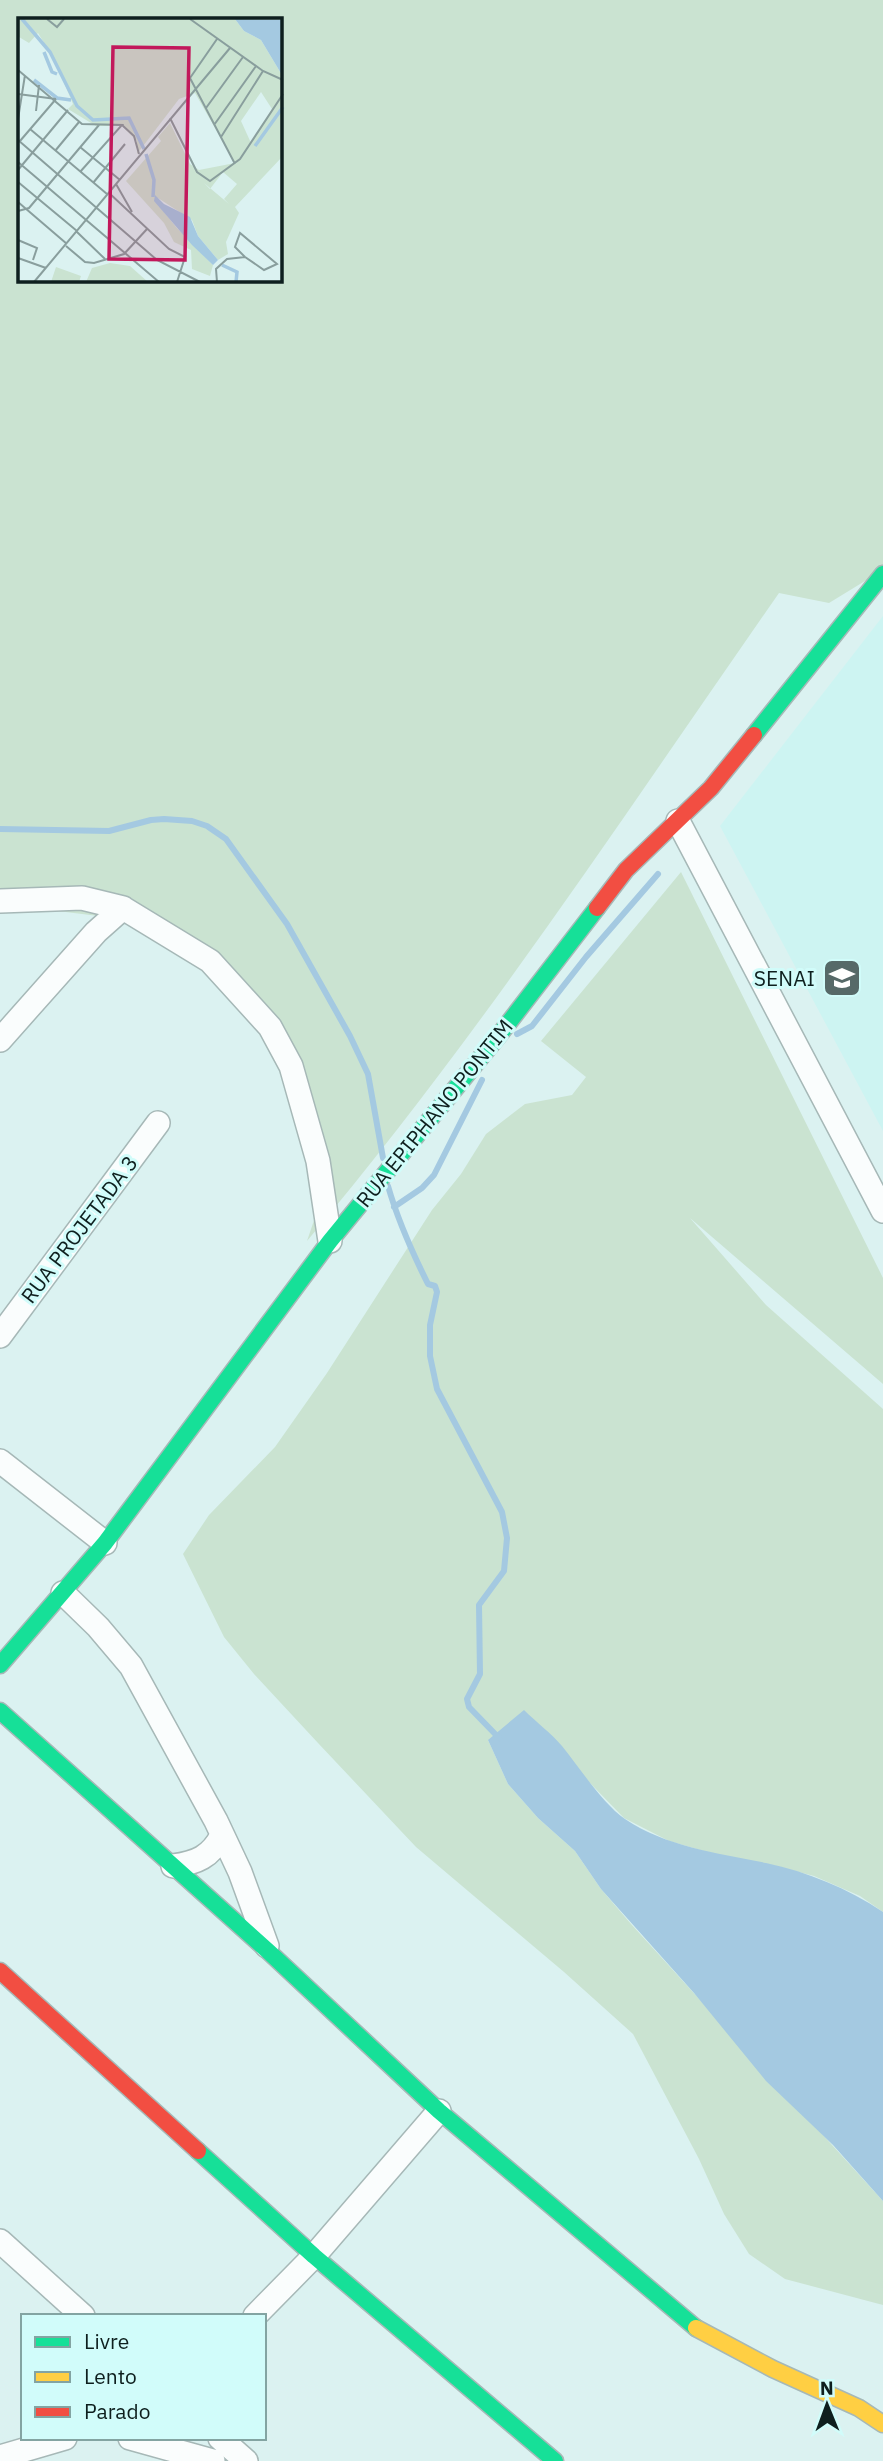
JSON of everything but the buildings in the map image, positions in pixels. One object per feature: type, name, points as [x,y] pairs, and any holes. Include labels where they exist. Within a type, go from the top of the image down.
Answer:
[{"type":"street","name":"RUA EPIPHANO PONTIM","points":[[0,1665],[105,1543],[330,1241],[500,1034],[626,870],[711,788],[883,574]]},
{"type":"street","points":[[678,821],[883,1212]]},
{"type":"street","points":[[0,901],[82,898],[122,908],[210,961],[270,1027],[291,1066],[318,1161],[330,1241]]},
{"type":"street","points":[[0,1040],[96,932],[122,908]]},
{"type":"street","name":"RUA PROJETADA 3","points":[[0,1336],[158,1123]]},
{"type":"street","points":[[0,1461],[105,1543]]},
{"type":"street","points":[[63,1593],[99,1627],[131,1666],[240,1872],[269,1952]]},
{"type":"street","points":[[0,1711],[269,1952],[439,2111],[699,2330],[773,2369],[859,2408],[883,2424]]},
{"type":"street","points":[[173,1866],[202,1859],[215,1849],[222,1835]]},
{"type":"street","points":[[0,1971],[314,2256],[555,2461]]},
{"type":"street","points":[[257,2314],[314,2256],[439,2111]]},
{"type":"street","points":[[0,2241],[81,2314]]},
{"type":"street","points":[[0,2456],[58,2440]]},
{"type":"street","points":[[137,2440],[213,2461]]},
{"type":"street","points":[[222,2440],[246,2461]]},
{"type":"shaded area","name":"SENAI","points":[[883,616],[883,1131],[720,826]]},
{"type":"shaded area","points":[[524,1710],[562,1746],[608,1804],[641,1829],[693,1848],[812,1876],[855,1895],[883,1912],[883,2201],[833,2145],[766,2081],[694,1993],[601,1889],[575,1851],[538,1818],[508,1784],[488,1740]]},
{"type":"green space","points":[[0,0],[883,0],[883,570],[829,603],[779,593],[492,1004],[370,1164],[307,1241],[329,1176],[244,988],[123,919],[33,908],[0,911]]},
{"type":"green space","points":[[681,872],[883,1278],[883,1384],[690,1218],[766,1305],[883,1409],[883,1912],[860,1896],[814,1876],[669,1841],[624,1818],[590,1783],[488,1740],[508,1784],[538,1818],[575,1851],[601,1889],[631,1924],[883,2201],[883,2305],[785,2279],[749,2254],[724,2214],[699,2159],[633,2034],[416,1847],[318,1743],[254,1674],[224,1637],[183,1554],[209,1515],[275,1447],[327,1373],[432,1210],[461,1174],[486,1134],[525,1104],[572,1095],[586,1077],[541,1041]]},
{"type":"waterway","points":[[0,829],[109,831],[164,819],[192,821],[207,826],[226,839],[287,924],[350,1036],[368,1074],[383,1158]]},
{"type":"waterway","points":[[517,1034],[532,1026],[586,957],[658,874]]},
{"type":"waterway","points":[[394,1207],[422,1188],[434,1175],[482,1080]]},
{"type":"waterway","points":[[388,1186],[416,1260],[428,1284],[435,1286],[437,1292],[430,1325],[430,1356],[437,1389],[502,1512],[507,1538],[504,1571],[479,1605],[480,1674],[467,1699],[469,1707],[499,1738]]},
{"type":"traffic: fast","points":[[754,735],[883,574]]},
{"type":"traffic: fast","points":[[0,1665],[105,1543],[330,1241],[500,1034],[597,908]]},
{"type":"traffic: fast","points":[[0,1711],[269,1952],[439,2111],[696,2328]]},
{"type":"traffic: fast","points":[[198,2151],[314,2256],[555,2461]]},
{"type":"traffic: slow","points":[[696,2328],[773,2369],[859,2408],[883,2424]]},
{"type":"traffic: jam","points":[[597,908],[626,870],[711,788],[754,735]]},
{"type":"traffic: jam","points":[[0,1971],[198,2151]]},
{"type":"place","name":"SENAI","points":[[842,978]]}]
